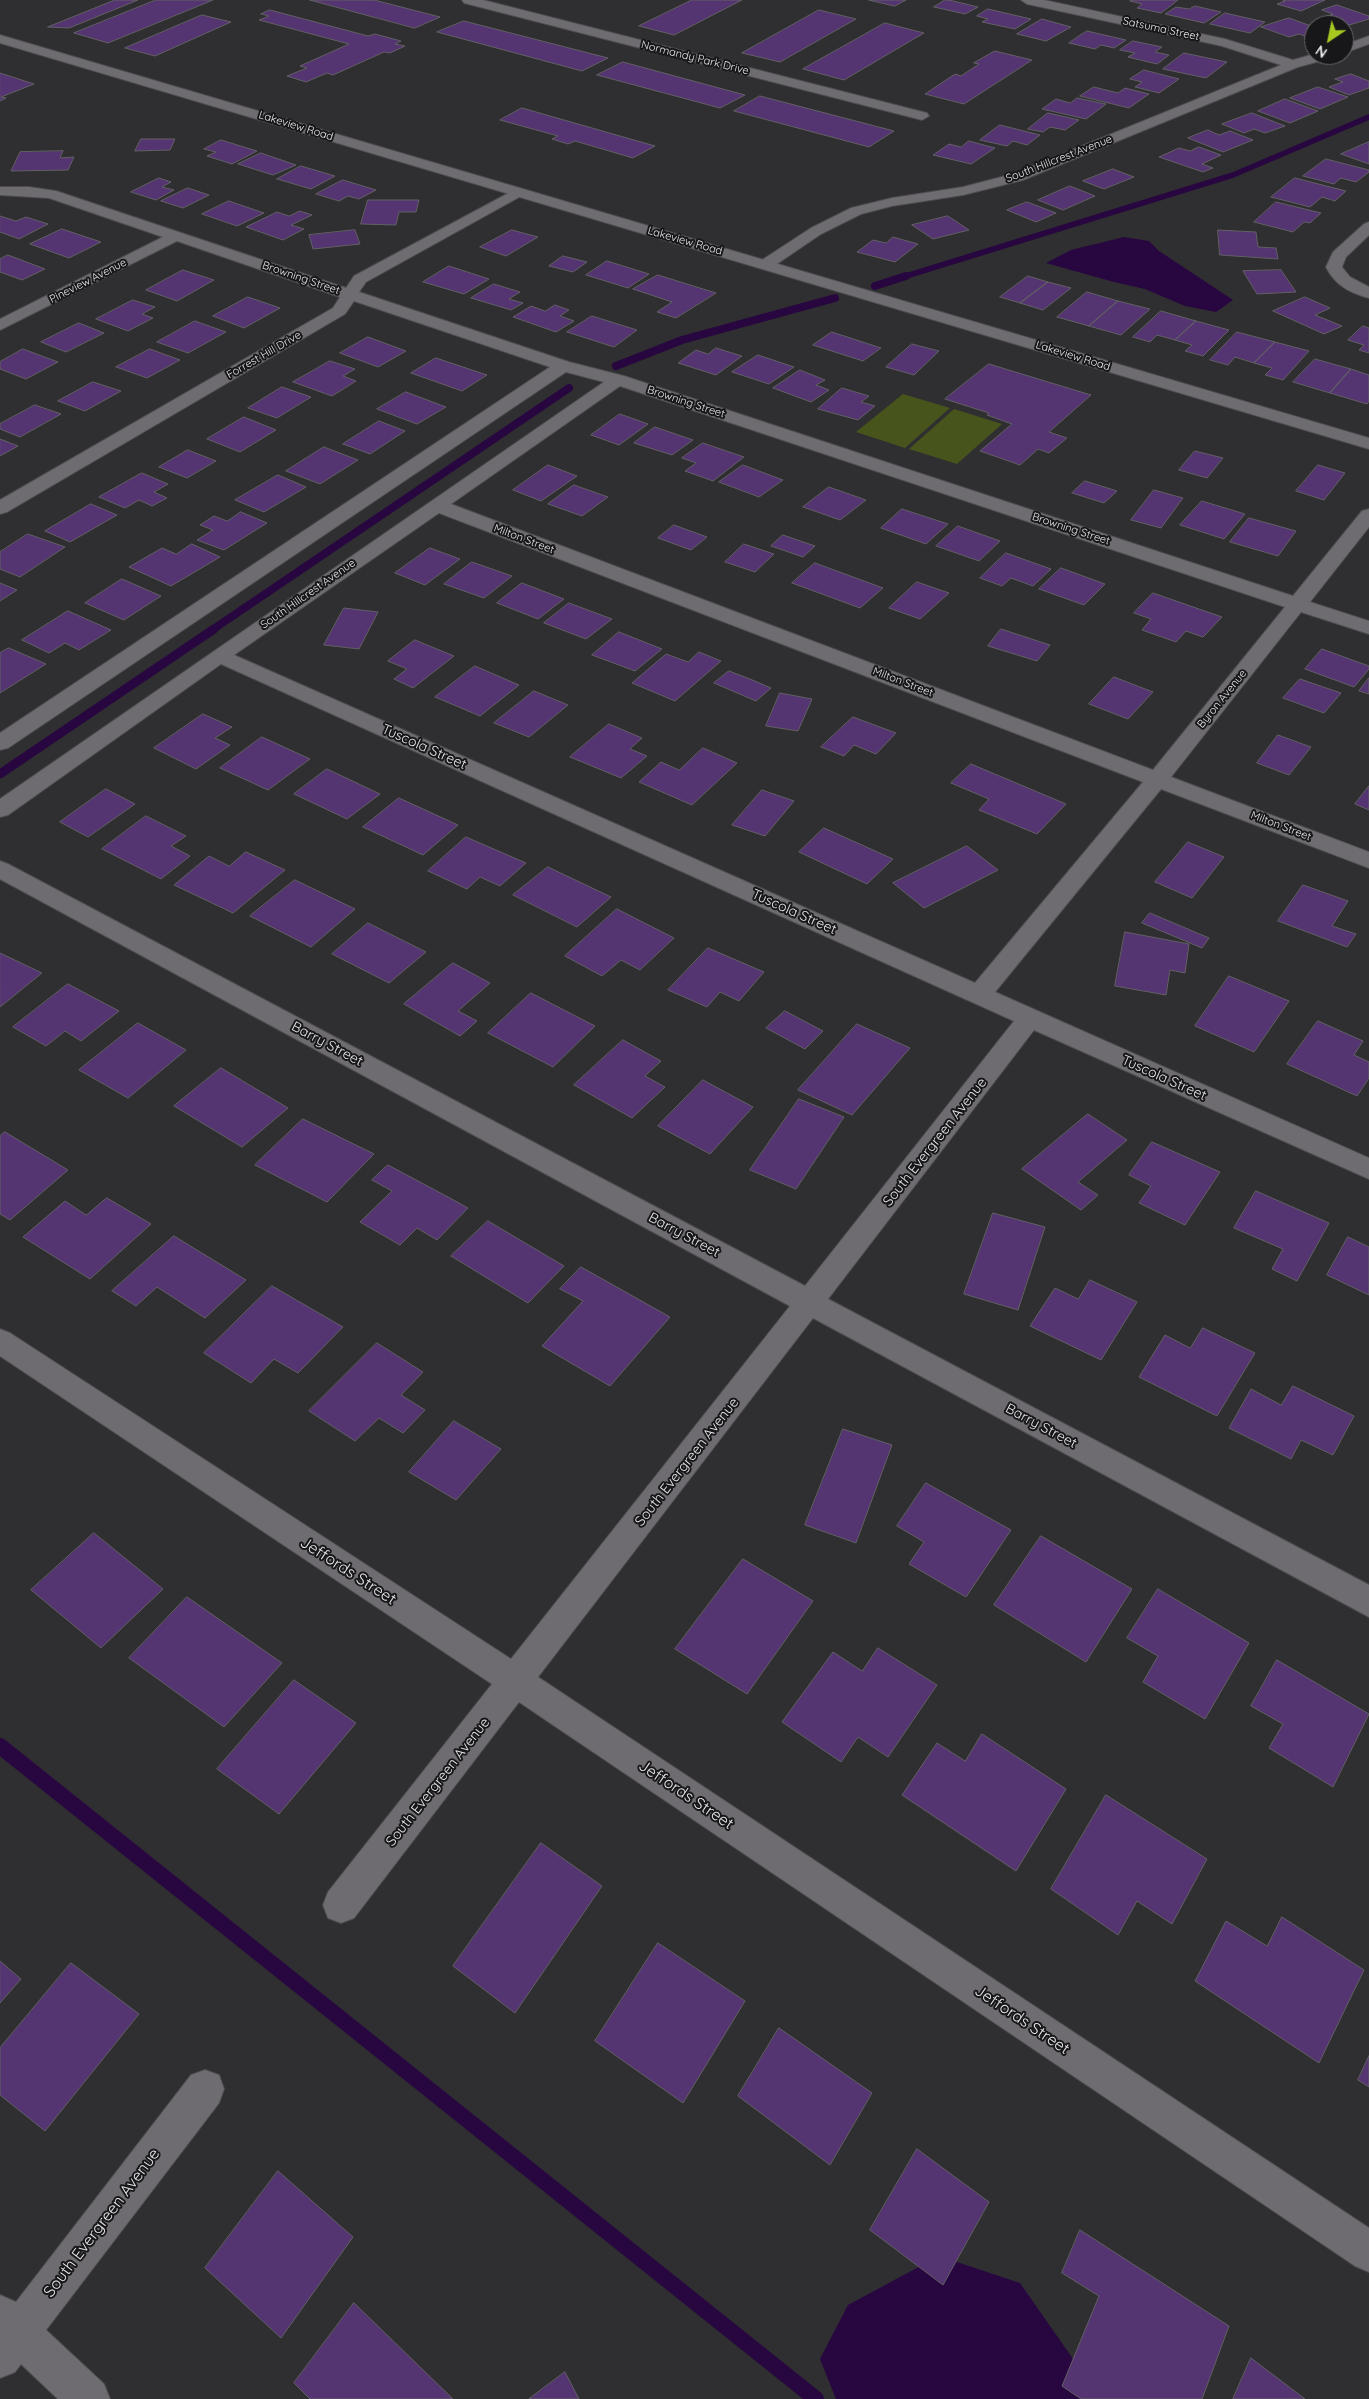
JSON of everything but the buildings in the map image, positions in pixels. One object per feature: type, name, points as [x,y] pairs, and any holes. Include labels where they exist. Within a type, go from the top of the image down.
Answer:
[{"type":"street","name":"Normandy Park Drive","points":[[468,0],[922,116]]},
{"type":"street","name":"Satsuma Street","points":[[1027,0],[1225,43],[1293,64]]},
{"type":"street","name":"Lakeview Road","points":[[0,39],[1369,444]]},
{"type":"street","points":[[1354,45],[1369,40]]},
{"type":"street","name":"South Hillcrest Avenue","points":[[765,264],[816,230],[856,211],[892,202],[963,192],[1018,177],[1304,61]]},
{"type":"street","name":"Browning Street","points":[[0,191],[28,190],[51,194],[563,366],[618,380],[1369,628]]},
{"type":"street","name":"Forrest Hill Drive","points":[[0,508],[339,311],[360,279],[518,192]]},
{"type":"street","points":[[1369,227],[1339,255],[1334,268],[1339,278],[1353,287],[1369,293]]},
{"type":"street","name":"Pineview Avenue","points":[[0,325],[176,236]]},
{"type":"street","points":[[0,743],[563,366]]},
{"type":"street","name":"South Hillcrest Avenue","points":[[0,810],[618,380]]},
{"type":"street","name":"Milton Street","points":[[436,505],[1369,860]]},
{"type":"street","name":"Byron Avenue","points":[[979,995],[1158,779],[1369,515]]},
{"type":"street","name":"Tuscola Street","points":[[219,656],[1369,1169]]},
{"type":"street","name":"Barry Street","points":[[0,868],[1369,1602]]},
{"type":"street","name":"South Evergreen Avenue","points":[[341,1905],[811,1303],[1030,1018]]},
{"type":"street","name":"Jeffords Street","points":[[0,1341],[516,1682],[1369,2252]]},
{"type":"street","name":"South Evergreen Avenue","points":[[6,2335],[205,2089]]},
{"type":"street","points":[[6,2335],[89,2399]]},
{"type":"green space","points":[[903,394],[950,408],[905,448],[856,432]]},
{"type":"green space","points":[[954,409],[1002,424],[957,464],[909,449]]},
{"type":"shaded area","points":[[1124,237],[1149,241],[1159,251],[1233,300],[1216,312],[1185,306],[1145,289],[1046,263],[1071,250]]},
{"type":"shaded area","points":[[939,2256],[1020,2283],[1101,2399],[836,2399],[820,2359],[848,2305]]},
{"type":"waterway","points":[[903,277],[1233,175],[1369,117]]},
{"type":"waterway","points":[[875,286],[906,276]]},
{"type":"waterway","points":[[616,366],[682,340],[835,298]]},
{"type":"waterway","points":[[212,630],[569,388]]},
{"type":"waterway","points":[[0,774],[214,629]]},
{"type":"waterway","points":[[0,1746],[816,2399]]}]
